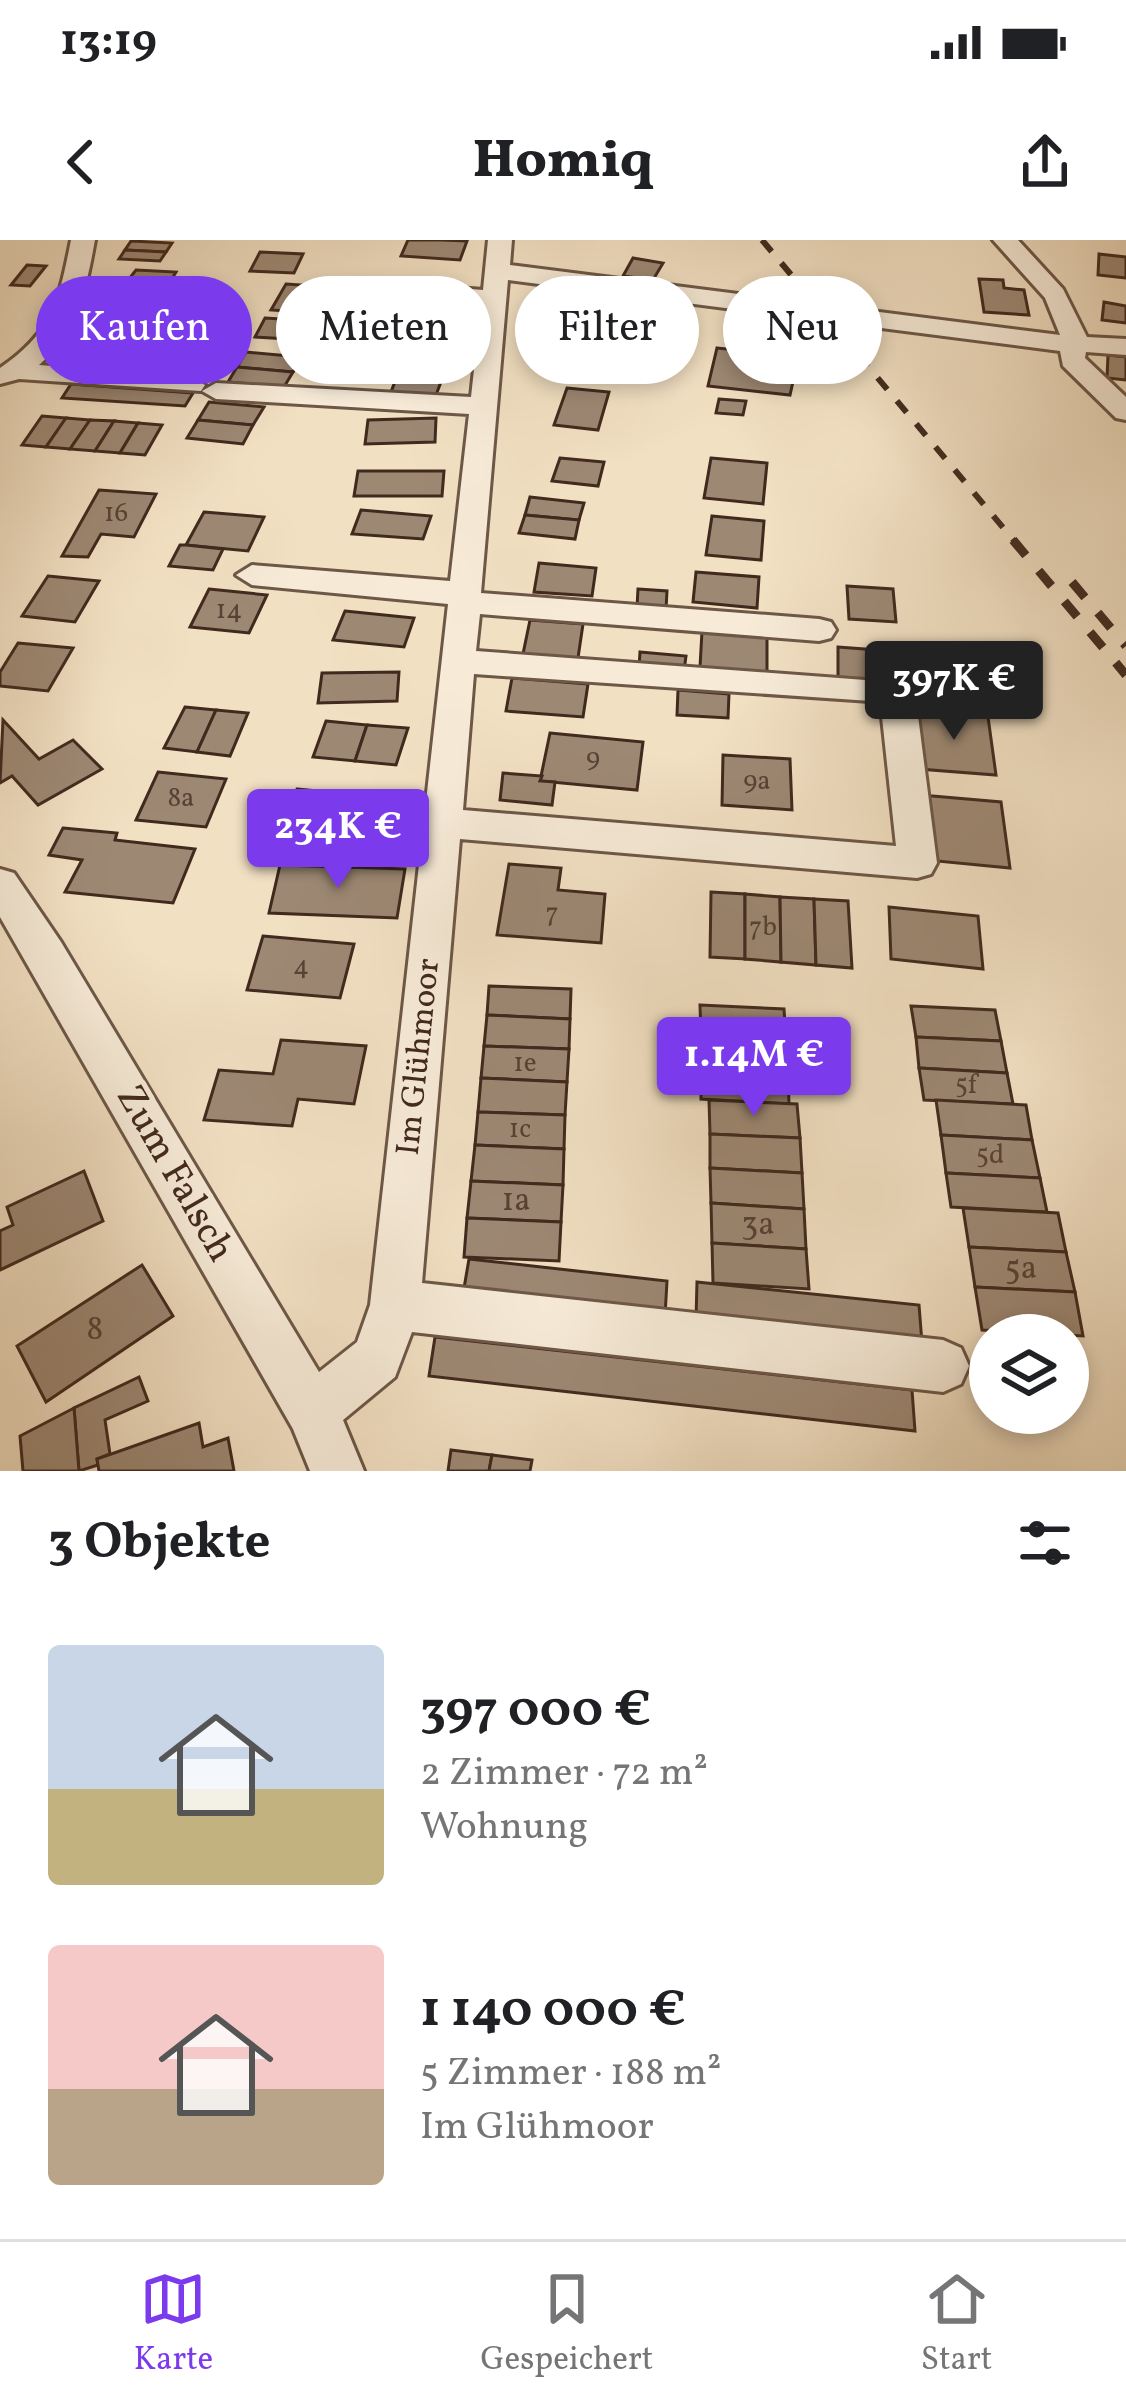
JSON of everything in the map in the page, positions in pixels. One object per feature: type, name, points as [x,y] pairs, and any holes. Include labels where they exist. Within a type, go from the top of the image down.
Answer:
[{"type":"street","points":[[7,375],[41,351],[65,323],[83,240]]},
{"type":"street","points":[[1005,240],[1040,273],[1076,332],[1072,360],[1126,412]]},
{"type":"street","points":[[446,276],[498,270],[1126,347]]},
{"type":"street","name":"Im Glühmoor","points":[[312,1412],[377,1359],[395,1305],[498,270]]},
{"type":"street","points":[[7,375],[483,406]]},
{"type":"street","points":[[252,574],[819,629]]},
{"type":"street","points":[[443,823],[917,862],[896,700],[457,661]]},
{"type":"street","name":"Zum Falsch","points":[[0,884],[46,954],[312,1412],[337,1471]]},
{"type":"street","points":[[395,1305],[943,1366]]},
{"type":"building","points":[[408,240],[467,241],[460,260],[401,256]]},
{"type":"building","points":[[131,241],[172,243],[166,252],[125,250]]},
{"type":"building","points":[[125,250],[166,252],[160,261],[119,259]]},
{"type":"building","points":[[260,252],[303,254],[294,273],[250,271]]},
{"type":"building","points":[[1099,254],[1126,257],[1126,278],[1098,275]]},
{"type":"building","points":[[633,258],[663,263],[655,276],[623,276]]},
{"type":"building","points":[[27,265],[46,266],[30,286],[11,285]]},
{"type":"building","points":[[136,270],[176,272],[174,276],[131,276]]},
{"type":"building","points":[[979,279],[1003,280],[1004,288],[1024,290],[1029,315],[984,312]]},
{"type":"building","points":[[1104,302],[1126,306],[1126,323],[1102,320]]},
{"type":"building","points":[[265,318],[276,319],[276,338],[255,337]]},
{"type":"building","points":[[717,348],[723,349],[723,384],[792,384],[790,395],[708,386]]},
{"type":"building","points":[[252,353],[276,355],[276,370],[252,368]]},
{"type":"building","points":[[1108,355],[1126,357],[1126,380],[1107,378]]},
{"type":"building","points":[[252,368],[276,370],[276,384],[284,387],[250,384]]},
{"type":"building","points":[[71,384],[193,393],[185,406],[62,398]]},
{"type":"building","points":[[394,384],[440,384],[436,395],[391,392]]},
{"type":"building","points":[[567,388],[609,392],[598,430],[554,425]]},
{"type":"building","points":[[719,399],[746,401],[743,415],[716,413]]},
{"type":"building","points":[[209,402],[264,407],[253,425],[198,420]]},
{"type":"building","points":[[42,416],[66,418],[46,447],[22,445]]},
{"type":"building","points":[[66,418],[90,420],[70,449],[46,447]]},
{"type":"building","points":[[436,418],[435,442],[365,444],[368,420]]},
{"type":"building","points":[[90,420],[114,421],[95,451],[70,449]]},
{"type":"building","points":[[198,420],[253,425],[243,444],[187,438]]},
{"type":"building","points":[[114,421],[138,423],[120,453],[95,451]]},
{"type":"building","points":[[138,423],[162,425],[145,455],[120,453]]},
{"type":"building","points":[[560,458],[604,462],[598,486],[552,481]]},
{"type":"building","points":[[711,458],[767,463],[763,504],[704,498]]},
{"type":"building","points":[[358,471],[444,471],[442,496],[354,496]]},
{"type":"building","points":[[99,490],[156,494],[134,537],[101,534],[88,557],[62,556]]},
{"type":"building","points":[[530,497],[584,503],[579,520],[525,515]]},
{"type":"building","points":[[361,510],[431,516],[423,539],[352,534]]},
{"type":"building","points":[[204,512],[264,517],[248,551],[186,545]]},
{"type":"building","points":[[525,515],[579,520],[575,539],[519,533]]},
{"type":"building","points":[[712,516],[764,521],[761,560],[706,555]]},
{"type":"building","points":[[180,545],[223,549],[213,570],[169,566]]},
{"type":"building","points":[[539,563],[596,568],[592,596],[534,592]]},
{"type":"building","points":[[696,572],[759,577],[757,608],[693,602]]},
{"type":"building","points":[[48,576],[99,581],[75,622],[22,616]]},
{"type":"building","points":[[847,586],[893,589],[896,622],[849,619]]},
{"type":"building","points":[[209,589],[267,595],[249,633],[190,627]]},
{"type":"building","points":[[638,589],[667,591],[666,609],[637,607]]},
{"type":"building","points":[[345,611],[414,618],[404,647],[333,640]]},
{"type":"building","points":[[530,620],[583,624],[578,658],[523,654]]},
{"type":"building","points":[[702,631],[767,635],[767,672],[700,667]]},
{"type":"building","points":[[18,643],[73,648],[48,691],[0,686],[0,672]]},
{"type":"building","points":[[838,647],[877,650],[878,683],[838,680]]},
{"type":"building","points":[[640,652],[686,656],[684,671],[639,668]]},
{"type":"building","points":[[399,672],[397,701],[318,703],[322,673]]},
{"type":"building","points":[[512,678],[588,684],[583,717],[506,711]]},
{"type":"building","points":[[678,690],[729,694],[728,718],[677,715]]},
{"type":"building","points":[[185,707],[216,710],[197,752],[164,748]]},
{"type":"building","points":[[216,710],[248,713],[230,756],[197,752]]},
{"type":"building","points":[[914,711],[988,717],[996,775],[919,769]]},
{"type":"building","points":[[3,720],[39,759],[73,740],[102,769],[38,805],[12,776],[0,783]]},
{"type":"building","points":[[326,721],[367,725],[355,761],[313,757]]},
{"type":"building","points":[[367,725],[408,728],[396,765],[355,761]]},
{"type":"building","points":[[550,733],[643,742],[637,790],[540,781]]},
{"type":"building","points":[[723,755],[790,759],[792,810],[722,805]]},
{"type":"building","points":[[158,772],[226,779],[206,827],[136,820]]},
{"type":"building","points":[[503,773],[542,776],[540,781],[555,782],[552,805],[500,800]]},
{"type":"building","points":[[297,789],[392,798],[377,846],[280,837]]},
{"type":"building","points":[[921,795],[1001,802],[1010,868],[926,860]]},
{"type":"building","points":[[63,828],[117,833],[115,840],[195,849],[173,903],[65,892],[82,860],[49,855]]},
{"type":"building","points":[[509,864],[561,868],[558,890],[605,894],[601,943],[497,935]]},
{"type":"building","points":[[280,865],[405,869],[397,918],[269,913]]},
{"type":"building","points":[[711,892],[745,894],[745,959],[710,957]]},
{"type":"building","points":[[745,894],[780,897],[781,962],[745,959]]},
{"type":"building","points":[[780,897],[814,899],[816,965],[781,962]]},
{"type":"building","points":[[814,899],[848,901],[852,968],[816,965]]},
{"type":"building","points":[[889,907],[978,916],[983,969],[891,959]]},
{"type":"building","points":[[263,936],[354,944],[340,998],[247,990]]},
{"type":"building","points":[[489,986],[571,989],[570,1019],[487,1015]]},
{"type":"building","points":[[700,1005],[784,1009],[786,1040],[701,1036]]},
{"type":"building","points":[[911,1006],[995,1010],[1001,1041],[916,1037]]},
{"type":"building","points":[[487,1015],[570,1019],[569,1049],[484,1046]]},
{"type":"building","points":[[701,1036],[786,1040],[788,1071],[701,1067]]},
{"type":"building","points":[[916,1037],[1001,1041],[1007,1073],[919,1068]]},
{"type":"building","points":[[281,1040],[366,1046],[354,1104],[298,1099],[292,1126],[204,1120],[219,1070],[273,1074]]},
{"type":"building","points":[[484,1046],[569,1049],[567,1082],[481,1078]]},
{"type":"building","points":[[701,1067],[788,1071],[789,1104],[701,1099]]},
{"type":"building","points":[[919,1068],[1007,1073],[1013,1104],[924,1100]]},
{"type":"building","points":[[481,1078],[567,1082],[565,1115],[478,1112]]},
{"type":"building","points":[[709,1100],[797,1104],[800,1138],[710,1134]]},
{"type":"building","points":[[936,1100],[1026,1105],[1032,1140],[941,1135]]},
{"type":"building","points":[[478,1112],[565,1115],[564,1149],[475,1145]]},
{"type":"building","points":[[710,1134],[800,1138],[802,1173],[710,1168]]},
{"type":"building","points":[[941,1135],[1032,1140],[1040,1178],[946,1173]]},
{"type":"building","points":[[475,1145],[564,1149],[563,1185],[471,1181]]},
{"type":"building","points":[[710,1168],[802,1173],[804,1209],[711,1203]]},
{"type":"building","points":[[84,1171],[103,1221],[0,1270],[0,1231],[13,1225],[7,1207]]},
{"type":"building","points":[[946,1173],[1040,1178],[1047,1212],[951,1207]]},
{"type":"building","points":[[471,1181],[563,1185],[561,1222],[467,1218]]},
{"type":"building","points":[[711,1203],[804,1209],[806,1249],[712,1243]]},
{"type":"building","points":[[963,1208],[1058,1213],[1066,1252],[969,1247]]},
{"type":"building","points":[[467,1218],[561,1222],[559,1261],[464,1257]]},
{"type":"building","points":[[712,1243],[806,1249],[809,1289],[713,1283]]},
{"type":"building","points":[[969,1247],[1066,1252],[1075,1292],[975,1287]]},
{"type":"building","points":[[469,1259],[667,1281],[665,1316],[463,1294]]},
{"type":"building","points":[[142,1265],[173,1316],[46,1402],[17,1346]]},
{"type":"building","points":[[697,1282],[919,1305],[922,1343],[696,1319]]},
{"type":"building","points":[[975,1287],[1075,1292],[1079,1314],[979,1314]]},
{"type":"building","points":[[435,1337],[912,1390],[915,1431],[429,1376]]},
{"type":"building","points":[[139,1377],[148,1401],[105,1420],[110,1454],[97,1459],[98,1465],[79,1471],[74,1408]]},
{"type":"building","points":[[74,1408],[79,1471],[23,1471],[20,1436]]},
{"type":"building","points":[[199,1423],[203,1447],[228,1438],[234,1471],[99,1471],[97,1459]]},
{"type":"building","points":[[451,1450],[492,1455],[489,1471],[448,1471]]},
{"type":"building","points":[[492,1455],[532,1460],[530,1471],[489,1471]]},
{"type":"railway","points":[[762,240],[1016,543]]},
{"type":"railway","points":[[1013,540],[1126,675]]},
{"type":"railway","points":[[1072,582],[1126,646]]}]
